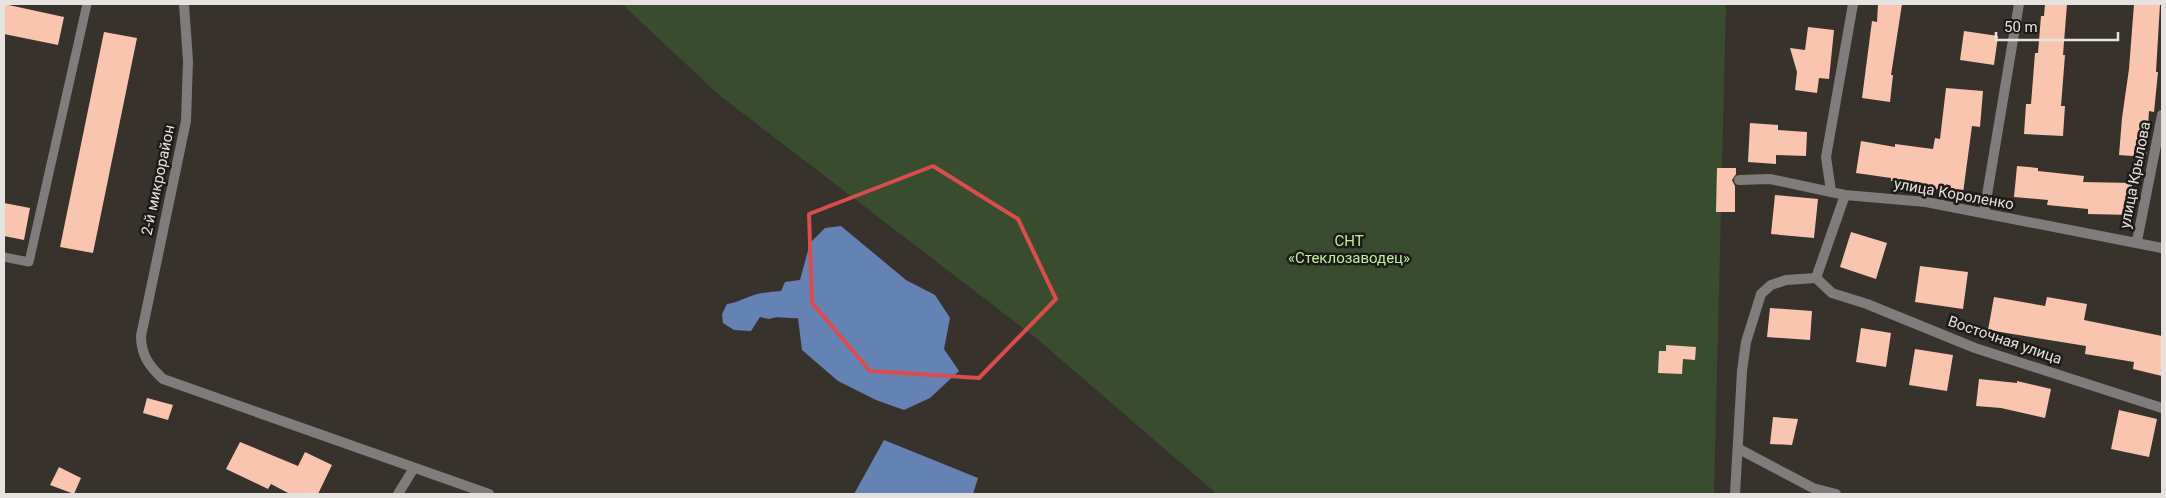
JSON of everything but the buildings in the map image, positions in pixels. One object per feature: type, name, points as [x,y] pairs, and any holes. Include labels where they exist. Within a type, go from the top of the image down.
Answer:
[{"type":"street","name":"2-й микрорайон","points":[[184,4],[188,61],[186,113],[140,336],[141,348],[146,361],[163,379],[414,468]]},
{"type":"street","points":[[1831,191],[1826,157],[1853,4]]},
{"type":"street","points":[[1984,213],[2019,4]]},
{"type":"street","name":"улица Крылова","points":[[2137,242],[2162,115]]},
{"type":"street","name":"улица Короленко","points":[[1739,180],[1770,179],[1845,195],[1926,202],[2162,248]]},
{"type":"street","points":[[1735,494],[1742,371],[1746,342],[1762,294],[1771,286],[1786,280],[1816,278],[1845,195]]},
{"type":"street","name":"Восточная улица","points":[[1816,278],[1832,293],[1876,308],[1975,348],[2162,408]]},
{"type":"street","points":[[1739,449],[1813,488],[1836,494]]},
{"type":"street","points":[[398,494],[414,468],[489,494]]},
{"type":"lane","points":[[4,257],[29,262],[87,4]]},
{"type":"highlighted area","points":[[933,166],[1018,219],[1056,299],[979,378],[870,371],[812,303],[809,214]]},
{"type":"green space","name":"СНТ «Стеклозаводец»","points":[[622,4],[1726,4],[1714,494],[1217,494],[1036,338],[719,95]]},
{"type":"water","points":[[841,226],[906,280],[935,295],[950,318],[944,349],[959,371],[930,398],[904,410],[876,400],[838,381],[802,350],[798,318],[776,317],[769,319],[760,317],[751,331],[734,330],[723,323],[722,314],[727,304],[750,296],[781,291],[785,282],[800,280],[810,243],[825,228]]},
{"type":"water","points":[[884,440],[978,478],[973,494],[854,494]]}]
